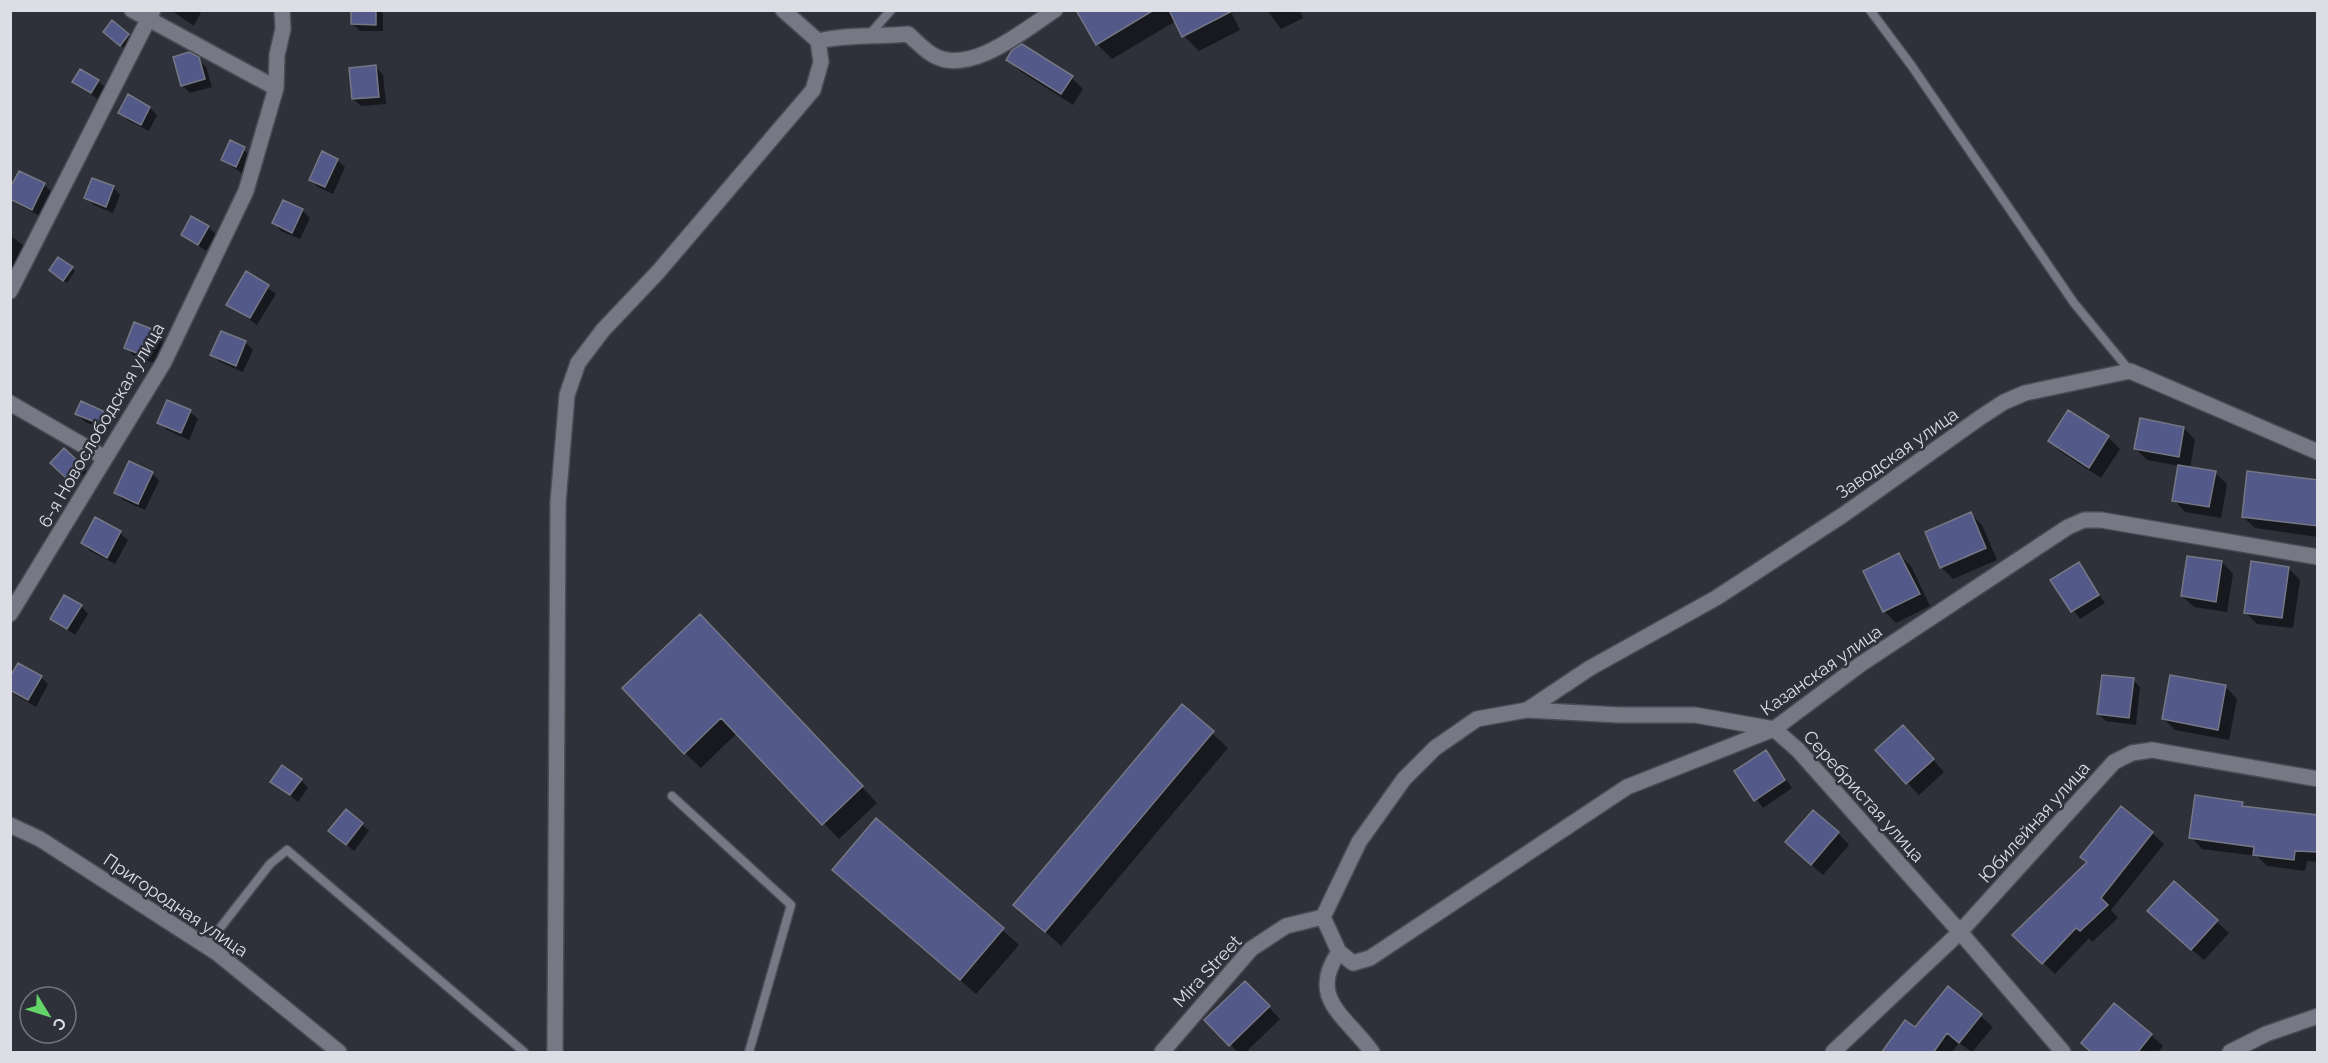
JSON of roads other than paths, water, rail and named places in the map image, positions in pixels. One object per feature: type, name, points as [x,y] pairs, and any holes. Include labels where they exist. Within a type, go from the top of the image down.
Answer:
[{"type":"street","points":[[132,10],[152,15],[276,88]]},
{"type":"street","name":"6-я Новослободская улица","points":[[10,614],[164,362],[246,191],[276,88],[276,55],[283,29],[282,10]]},
{"type":"street","points":[[555,1053],[558,502],[567,395],[578,363],[603,330],[658,272],[813,90],[820,62],[818,41],[783,10]]},
{"type":"street","points":[[818,41],[836,36],[867,38],[908,34],[934,56],[954,62],[969,61],[985,54],[1056,10]]},
{"type":"street","points":[[10,291],[152,15]]},
{"type":"street","points":[[2130,371],[2318,452]]},
{"type":"street","name":"Заводская улица","points":[[1527,710],[1590,668],[1716,598],[1844,514],[2004,402],[2025,393],[2130,371]]},
{"type":"street","points":[[10,403],[105,458]]},
{"type":"street","name":"Казанская улица","points":[[1339,952],[1353,963],[1370,958],[1627,787],[1774,729],[1861,663],[2068,527],[2084,520],[2101,520],[2318,556]]},
{"type":"street","points":[[1372,1053],[1334,1006],[1328,994],[1325,983],[1329,967],[1339,952],[1323,917],[1359,842],[1404,779],[1435,748],[1477,719],[1527,710],[1619,715],[1695,715],[1774,729]]},
{"type":"street","name":"Серебристая улица","points":[[1774,729],[1798,750],[1960,932],[2062,1053]]},
{"type":"street","name":"Юбилейная улица","points":[[1833,1053],[1960,932],[2114,762],[2122,757],[2152,750],[2318,779]]},
{"type":"street","name":"Пригородная улица","points":[[10,825],[40,839],[206,946],[339,1053]]},
{"type":"street","name":"Mira Street","points":[[1162,1053],[1251,949],[1286,926],[1323,917]]},
{"type":"street","points":[[2230,1053],[2266,1034],[2318,1016]]},
{"type":"lane","points":[[867,38],[891,10]]},
{"type":"lane","points":[[1870,10],[2074,303],[2130,371]]},
{"type":"lane","points":[[672,796],[791,905],[749,1053]]},
{"type":"lane","points":[[206,946],[270,864],[287,850],[524,1053]]}]
